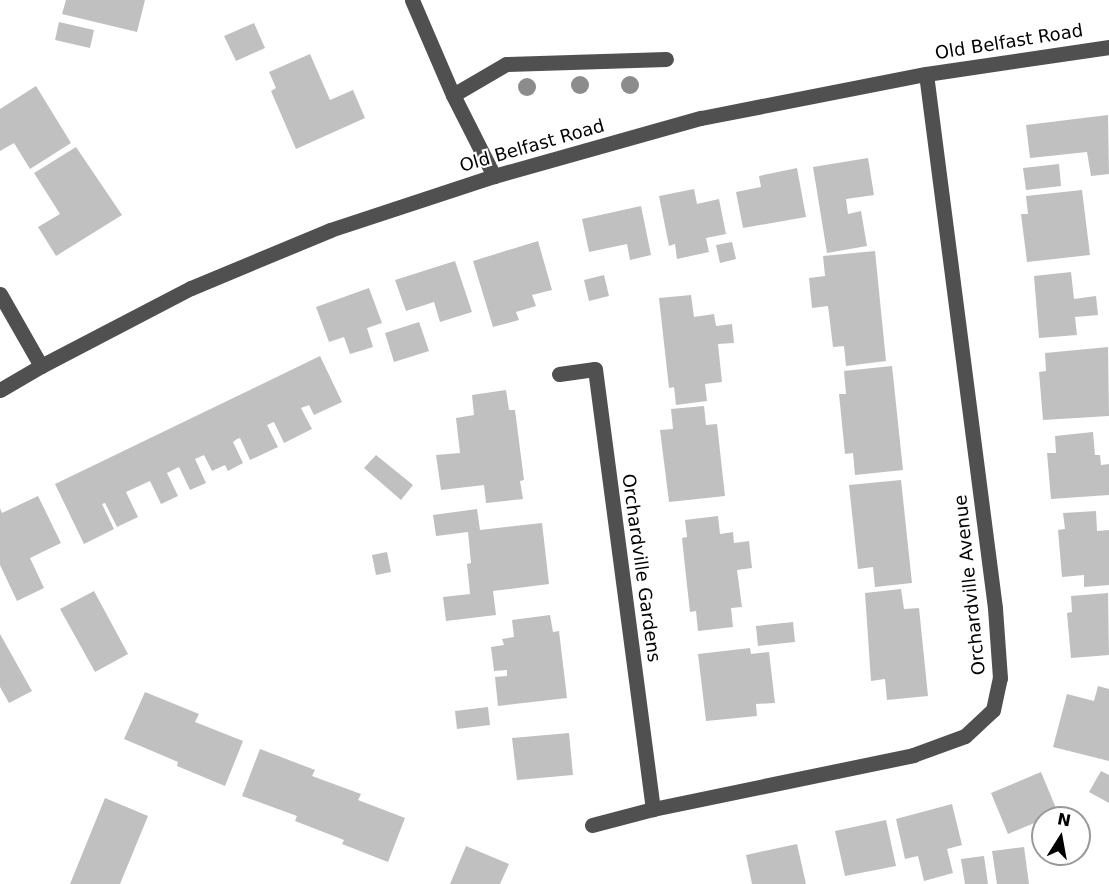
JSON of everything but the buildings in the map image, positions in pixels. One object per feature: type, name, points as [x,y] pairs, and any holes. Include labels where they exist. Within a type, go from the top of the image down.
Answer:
[{"type":"street","points":[[412,0],[453,95],[494,176]]},
{"type":"street","name":"Old Belfast Road","points":[[0,390],[41,366],[192,288],[330,230],[494,176],[701,118],[926,74],[1109,47]]},
{"type":"street","points":[[453,95],[506,64],[666,59]]},
{"type":"street","name":"Orchardville Avenue","points":[[592,825],[653,809],[913,755],[966,736],[993,710],[1000,678],[995,608],[926,74]]},
{"type":"street","points":[[0,294],[41,366]]},
{"type":"street","name":"Orchardville Gardens","points":[[559,374],[595,369],[653,809]]}]
